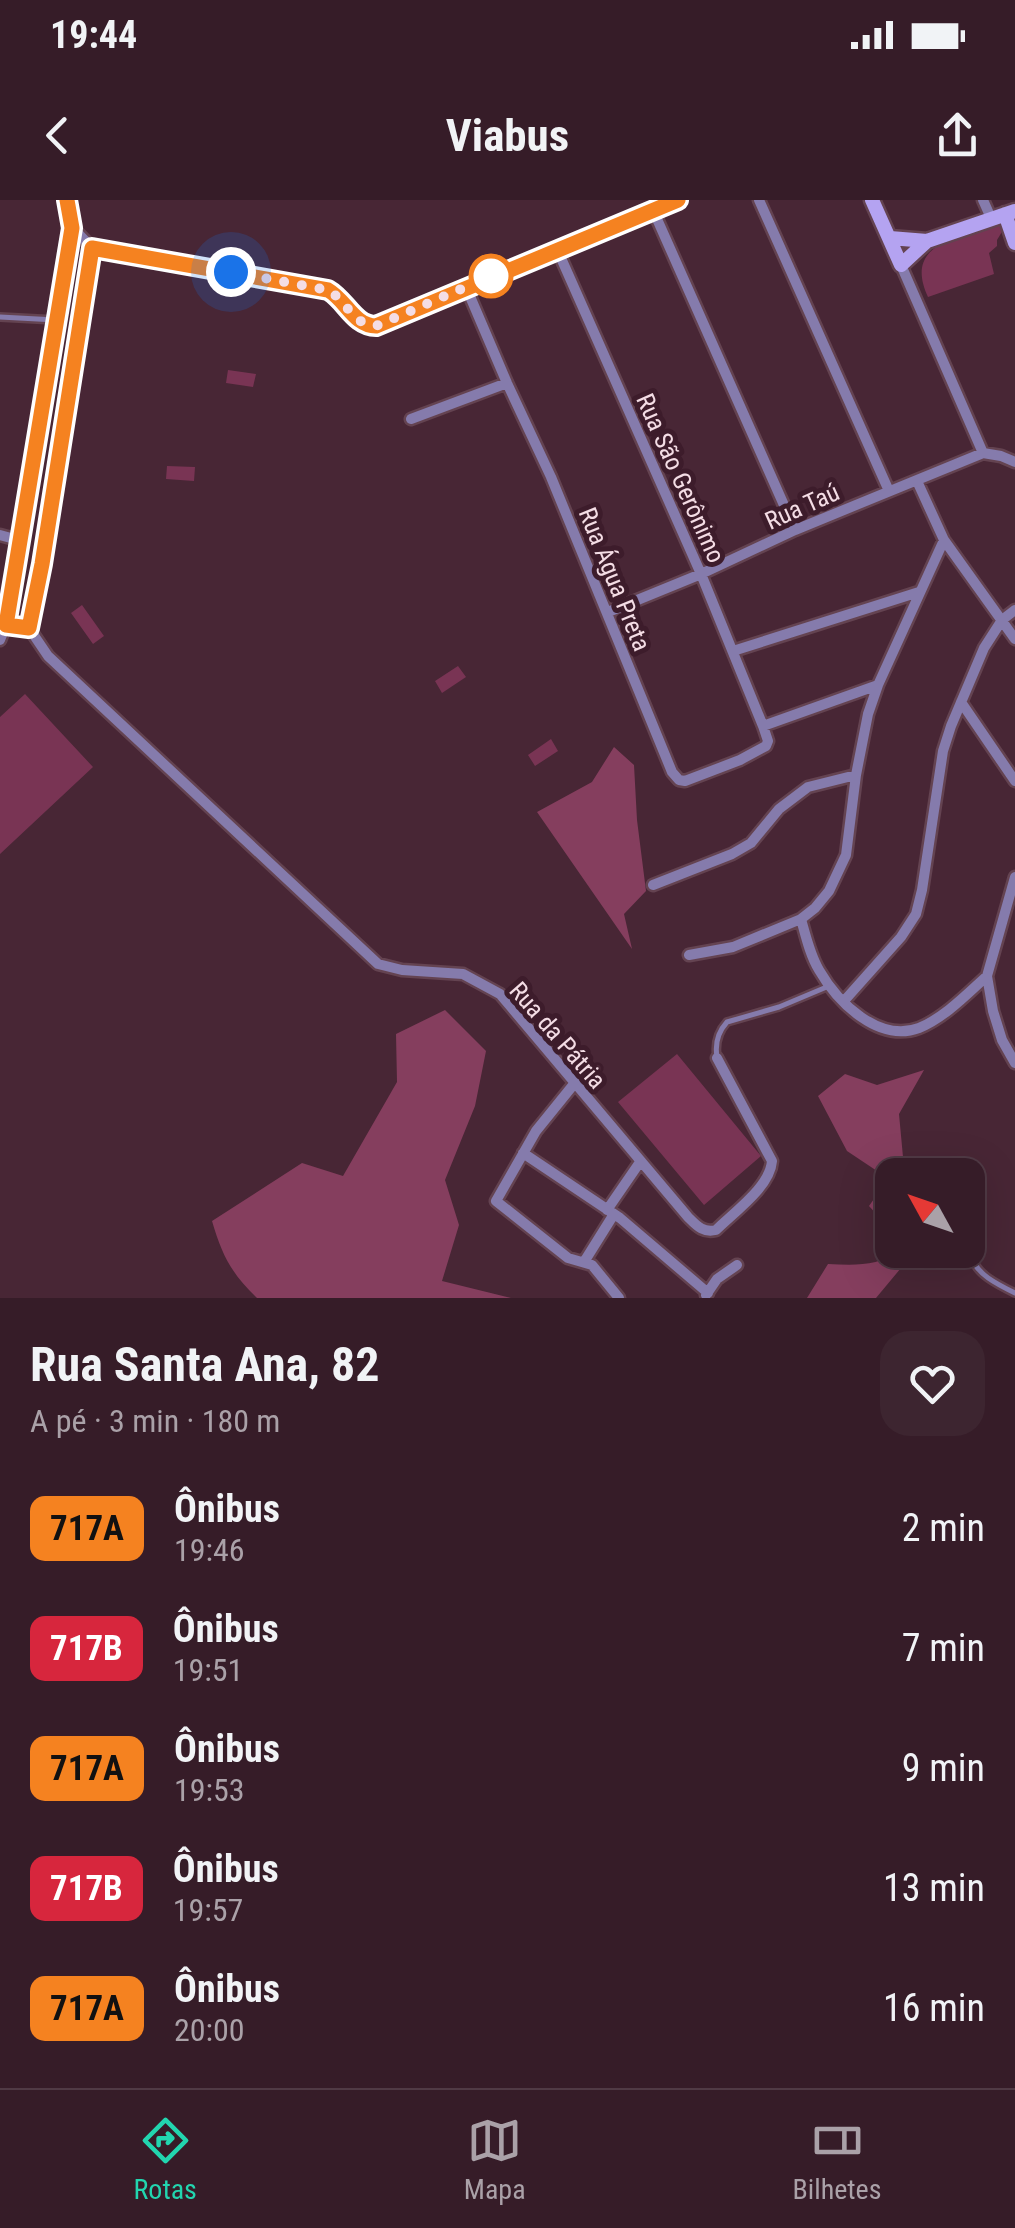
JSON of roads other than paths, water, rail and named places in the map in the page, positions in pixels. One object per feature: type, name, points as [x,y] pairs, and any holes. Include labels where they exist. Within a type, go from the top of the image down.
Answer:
[{"type":"street","points":[[0,638],[22,541],[72,228],[67,200]]},
{"type":"street","points":[[72,228],[92,248],[328,290],[340,296],[361,324],[376,326],[678,200]]},
{"type":"street","points":[[759,200],[890,490]]},
{"type":"street","points":[[872,200],[983,454],[1015,462]]},
{"type":"street","points":[[983,200],[1004,215],[1015,243]]},
{"type":"street","points":[[653,210],[796,530]]},
{"type":"street","points":[[901,264],[928,241],[1004,215]]},
{"type":"street","points":[[890,238],[928,241]]},
{"type":"street","points":[[6,625],[29,628],[92,248]]},
{"type":"street","name":"Rua São Gerônimo","points":[[557,249],[701,574],[763,726]]},
{"type":"street","name":"Rua Água Preta","points":[[466,287],[552,477],[675,776],[685,781],[762,750],[768,741],[763,726]]},
{"type":"street","points":[[411,419],[507,383]]},
{"type":"street","name":"Rua Taú","points":[[608,612],[983,454]]},
{"type":"street","points":[[916,481],[944,540],[1015,639]]},
{"type":"street","points":[[0,535],[22,541]]},
{"type":"street","points":[[689,955],[734,946],[801,919],[829,891],[846,855],[868,714],[944,540]]},
{"type":"street","points":[[733,651],[919,592]]},
{"type":"street","points":[[844,1001],[901,937],[916,914],[943,752],[984,648],[1002,620],[1015,610]]},
{"type":"street","name":"Rua da Pátria","points":[[29,628],[48,656],[378,964],[402,970],[463,974],[500,994],[688,1217],[708,1232],[716,1230],[765,1182],[772,1161],[717,1058]]},
{"type":"street","points":[[763,726],[878,685]]},
{"type":"street","points":[[961,702],[1015,781]]},
{"type":"street","points":[[653,885],[751,843],[780,809],[808,787],[856,775]]},
{"type":"street","points":[[1015,877],[987,976],[1002,1040],[1015,1063]]},
{"type":"street","points":[[801,919],[817,968],[829,986],[876,1026],[900,1031],[916,1029],[940,1015],[987,976]]},
{"type":"street","points":[[574,1084],[552,1108],[496,1201],[568,1258],[592,1264],[620,1298]]},
{"type":"street","points":[[523,1153],[610,1212],[706,1295],[717,1278],[736,1265]]},
{"type":"street","points":[[584,1262],[640,1162]]},
{"type":"lane","points":[[0,317],[56,320]]},
{"type":"lane","points":[[717,1058],[718,1038],[727,1022],[779,1007],[829,986]]},
{"type":"lane","points":[[976,1268],[1015,1293]]}]
